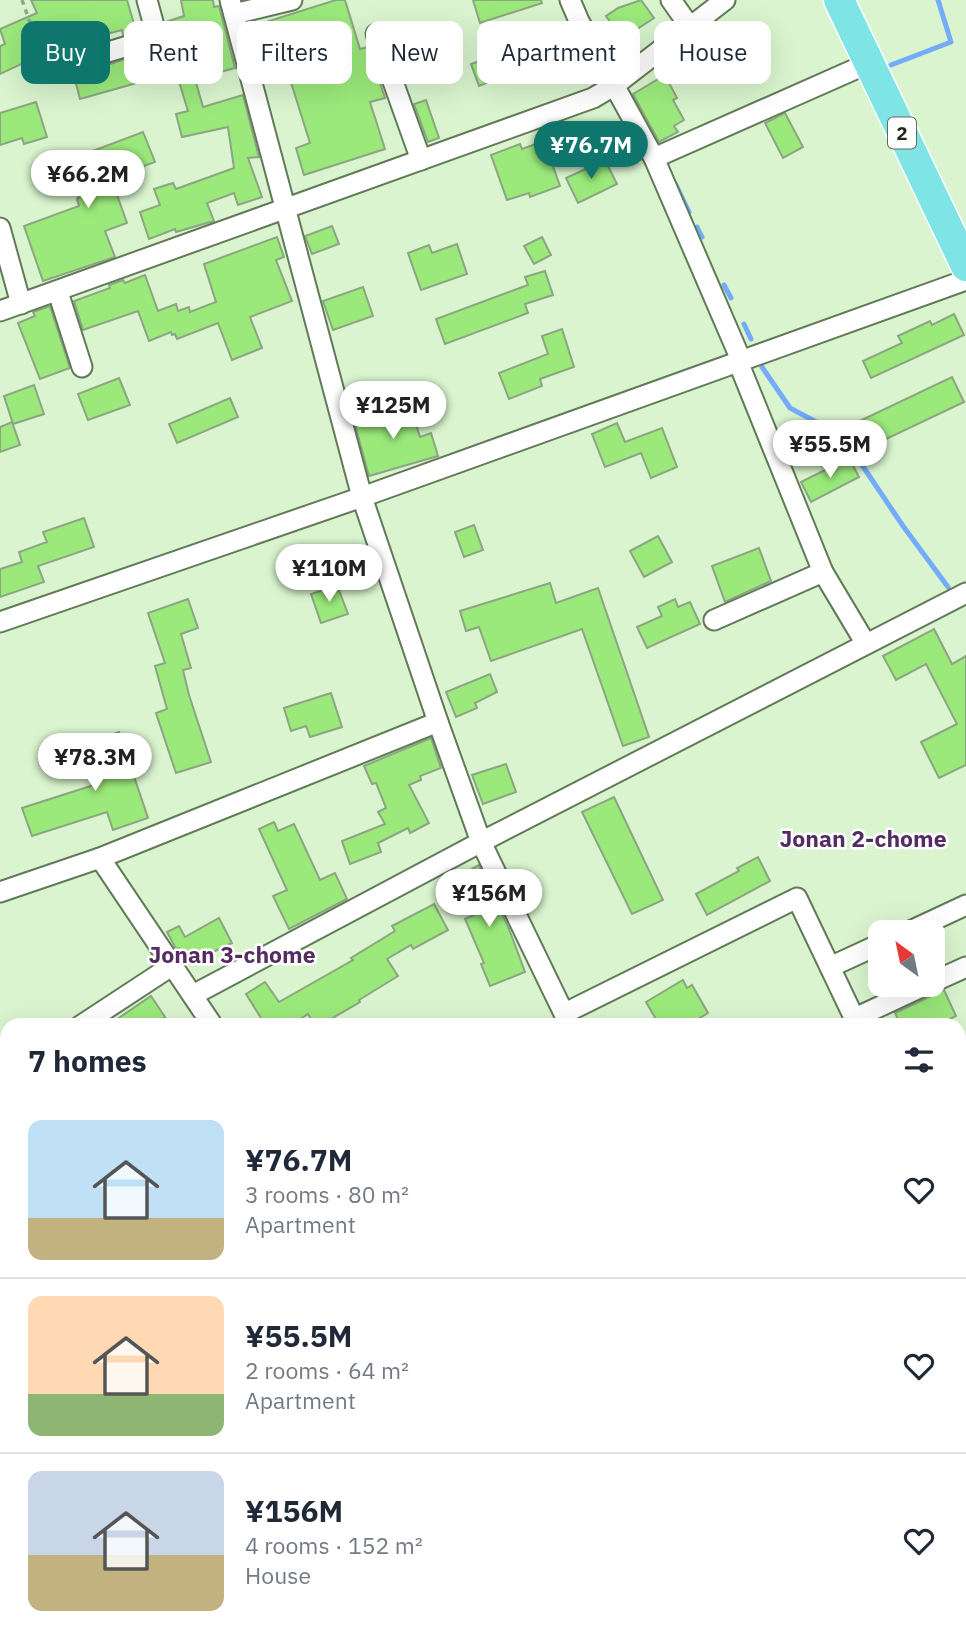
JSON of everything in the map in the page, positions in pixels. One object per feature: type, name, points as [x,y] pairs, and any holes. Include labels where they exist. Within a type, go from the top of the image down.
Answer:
[{"type":"main road","name":"2","points":[[839,0],[966,266]]},
{"type":"street","points":[[110,51],[157,37],[147,0]]},
{"type":"street","points":[[292,0],[232,7],[362,497],[481,842],[567,1018]]},
{"type":"street","points":[[570,0],[654,158],[741,360],[741,369],[823,572],[866,644]]},
{"type":"street","points":[[671,0],[686,21]]},
{"type":"street","points":[[698,21],[725,0]]},
{"type":"street","points":[[0,311],[593,98],[654,55]]},
{"type":"street","points":[[654,158],[869,63]]},
{"type":"street","points":[[394,84],[421,160]]},
{"type":"street","points":[[0,228],[21,304]]},
{"type":"street","points":[[0,622],[362,497],[966,280]]},
{"type":"street","points":[[58,292],[82,367]]},
{"type":"street","points":[[714,620],[823,572]]},
{"type":"street","points":[[193,995],[481,842],[966,593]]},
{"type":"street","points":[[0,892],[100,858],[438,722]]},
{"type":"street","points":[[100,858],[209,1018]]},
{"type":"street","points":[[569,1018],[797,898],[854,1018]]},
{"type":"street","points":[[934,920],[966,905]]},
{"type":"street","points":[[830,967],[868,950]]},
{"type":"street","points":[[92,1018],[173,965]]},
{"type":"street","points":[[945,977],[966,967]]},
{"type":"street","points":[[864,1018],[901,998]]},
{"type":"path","points":[[22,0],[29,21]]},
{"type":"building","points":[[31,0],[127,0],[133,21],[124,21],[123,35],[122,30],[110,33],[110,21],[21,21],[21,64],[0,74],[0,46],[5,44],[0,29],[37,13]]},
{"type":"building","points":[[181,0],[213,0],[214,7],[219,6],[223,21],[169,21],[184,16]]},
{"type":"building","points":[[336,0],[345,0],[351,21],[269,21]]},
{"type":"building","points":[[473,0],[541,0],[542,3],[486,21],[479,21]]},
{"type":"building","points":[[641,0],[654,18],[640,27],[640,21],[609,21],[606,16],[618,8]]},
{"type":"building","points":[[223,22],[235,68],[223,71]]},
{"type":"building","points":[[352,23],[360,49],[366,48],[366,84],[380,84],[385,98],[370,102],[385,149],[304,175],[296,148],[310,143],[291,84],[352,84]]},
{"type":"building","points":[[124,60],[124,84],[133,84],[80,99],[76,84],[110,84],[110,64]]},
{"type":"building","points":[[477,62],[477,80],[471,64]]},
{"type":"building","points":[[654,82],[654,84],[670,84],[677,98],[673,100],[684,120],[674,126],[678,132],[659,142],[633,94]]},
{"type":"building","points":[[180,84],[196,84],[203,107],[243,95],[259,157],[248,158],[262,197],[238,205],[234,193],[207,203],[214,221],[176,232],[175,229],[149,239],[140,212],[160,205],[154,189],[173,183],[176,189],[234,168],[228,127],[182,137],[176,114],[188,111]]},
{"type":"building","points":[[426,100],[439,138],[428,142],[414,104]]},
{"type":"building","points":[[36,102],[47,137],[24,144],[22,138],[0,145],[0,113]]},
{"type":"building","points":[[785,113],[803,147],[783,158],[765,123]]},
{"type":"building","points":[[143,132],[155,162],[111,178],[127,223],[105,231],[115,257],[43,281],[24,226],[79,206],[79,198],[66,161]]},
{"type":"building","points":[[544,141],[560,186],[530,197],[529,193],[507,200],[491,155],[520,144],[522,149]]},
{"type":"building","points":[[605,160],[617,184],[578,203],[566,178]]},
{"type":"building","points":[[332,226],[339,244],[312,254],[305,236]]},
{"type":"building","points":[[277,237],[284,257],[276,260],[292,301],[250,317],[262,348],[232,360],[218,323],[177,339],[171,332],[149,341],[138,311],[83,330],[74,301],[110,288],[109,285],[123,280],[125,283],[145,275],[158,311],[176,304],[178,311],[189,307],[190,312],[216,302],[204,264]]},
{"type":"building","points":[[542,237],[551,255],[534,264],[524,246]]},
{"type":"building","points":[[457,244],[467,274],[421,290],[408,253],[429,245],[432,253]]},
{"type":"building","points":[[545,271],[553,295],[525,304],[528,313],[445,344],[436,319],[528,285],[525,277]]},
{"type":"building","points":[[363,287],[373,316],[333,330],[323,301]]},
{"type":"building","points":[[50,306],[70,368],[40,379],[18,323],[35,316],[33,312]]},
{"type":"building","points":[[954,314],[964,335],[871,378],[863,361],[902,343],[898,336],[930,321],[932,325]]},
{"type":"building","points":[[562,329],[574,367],[540,379],[542,386],[509,399],[499,373],[548,354],[542,336]]},
{"type":"building","points":[[952,377],[964,402],[861,451],[849,426]]},
{"type":"building","points":[[119,378],[130,405],[88,420],[78,394]]},
{"type":"building","points":[[34,385],[44,414],[13,424],[4,396]]},
{"type":"building","points":[[230,398],[238,417],[177,443],[169,424]]},
{"type":"building","points":[[397,406],[398,409],[410,406],[420,437],[431,433],[438,456],[369,476],[354,421]]},
{"type":"building","points":[[12,422],[20,445],[0,452],[0,427]]},
{"type":"building","points":[[617,423],[625,442],[662,428],[677,467],[651,478],[641,453],[605,467],[592,434]]},
{"type":"building","points":[[849,458],[859,477],[811,502],[801,482]]},
{"type":"building","points":[[84,518],[94,547],[38,566],[44,582],[0,597],[0,569],[22,562],[19,552],[47,542],[43,532]]},
{"type":"building","points":[[474,525],[483,550],[464,557],[455,532]]},
{"type":"building","points":[[658,536],[672,562],[644,577],[630,551]]},
{"type":"building","points":[[759,548],[771,581],[725,602],[712,566]]},
{"type":"building","points":[[550,583],[556,603],[598,588],[649,737],[623,746],[582,629],[491,661],[479,627],[466,631],[460,611]]},
{"type":"building","points":[[337,585],[348,614],[321,623],[311,594]]},
{"type":"building","points":[[188,599],[198,628],[181,634],[191,668],[183,670],[211,762],[176,773],[156,713],[167,709],[155,666],[165,663],[148,613]]},
{"type":"building","points":[[675,599],[678,607],[690,602],[700,624],[647,648],[637,627],[662,616],[658,607]]},
{"type":"building","points":[[934,629],[952,664],[966,656],[966,765],[939,778],[921,742],[957,724],[926,664],[896,680],[883,656]]},
{"type":"building","points":[[490,674],[497,692],[475,703],[477,708],[456,717],[446,692]]},
{"type":"building","points":[[331,693],[342,727],[310,737],[306,726],[291,731],[284,708]]},
{"type":"building","points":[[119,732],[148,818],[113,830],[107,812],[32,836],[22,808],[97,784],[83,745]]},
{"type":"building","points":[[431,738],[441,768],[420,776],[421,780],[409,785],[429,823],[410,833],[408,828],[378,843],[381,852],[350,864],[342,841],[385,824],[378,812],[386,808],[376,783],[372,784],[364,766]]},
{"type":"building","points":[[506,764],[516,792],[483,804],[472,775]]},
{"type":"building","points":[[614,797],[663,900],[632,914],[582,812]]},
{"type":"building","points":[[274,822],[278,831],[294,824],[320,880],[335,873],[347,899],[289,929],[273,896],[287,890],[259,829]]},
{"type":"building","points":[[758,857],[770,881],[707,915],[696,894],[739,871],[737,868]]},
{"type":"building","points":[[479,865],[509,929],[525,972],[490,986],[481,964],[484,963],[465,919],[474,915],[453,880]]},
{"type":"building","points":[[434,904],[448,930],[413,949],[411,945],[387,959],[398,976],[333,1018],[310,1018],[308,1014],[302,1018],[261,1018],[246,994],[265,982],[279,1002],[353,960],[351,958],[395,931],[392,926]]},
{"type":"building","points":[[219,918],[232,943],[188,964],[167,932],[179,926],[185,937]]},
{"type":"building","points":[[683,980],[687,988],[692,985],[708,1013],[700,1018],[655,1018],[646,1002]]},
{"type":"building","points":[[945,992],[956,1016],[952,1018],[897,1018],[895,1013],[927,998],[945,998]]},
{"type":"building","points":[[151,996],[165,1017],[164,1018],[119,1018]]},
{"type":"waterway","points":[[891,65],[951,42],[938,0]]},
{"type":"waterway","points":[[675,183],[689,212]]},
{"type":"waterway","points":[[697,227],[702,237]]},
{"type":"waterway","points":[[724,285],[731,298]]},
{"type":"waterway","points":[[744,324],[751,339]]},
{"type":"waterway","points":[[762,367],[790,408],[837,433],[948,587]]},
{"type":"district","name":"Jonan 2-chome","points":[[863,839]]},
{"type":"district","name":"Jonan 3-chome","points":[[232,955]]}]
